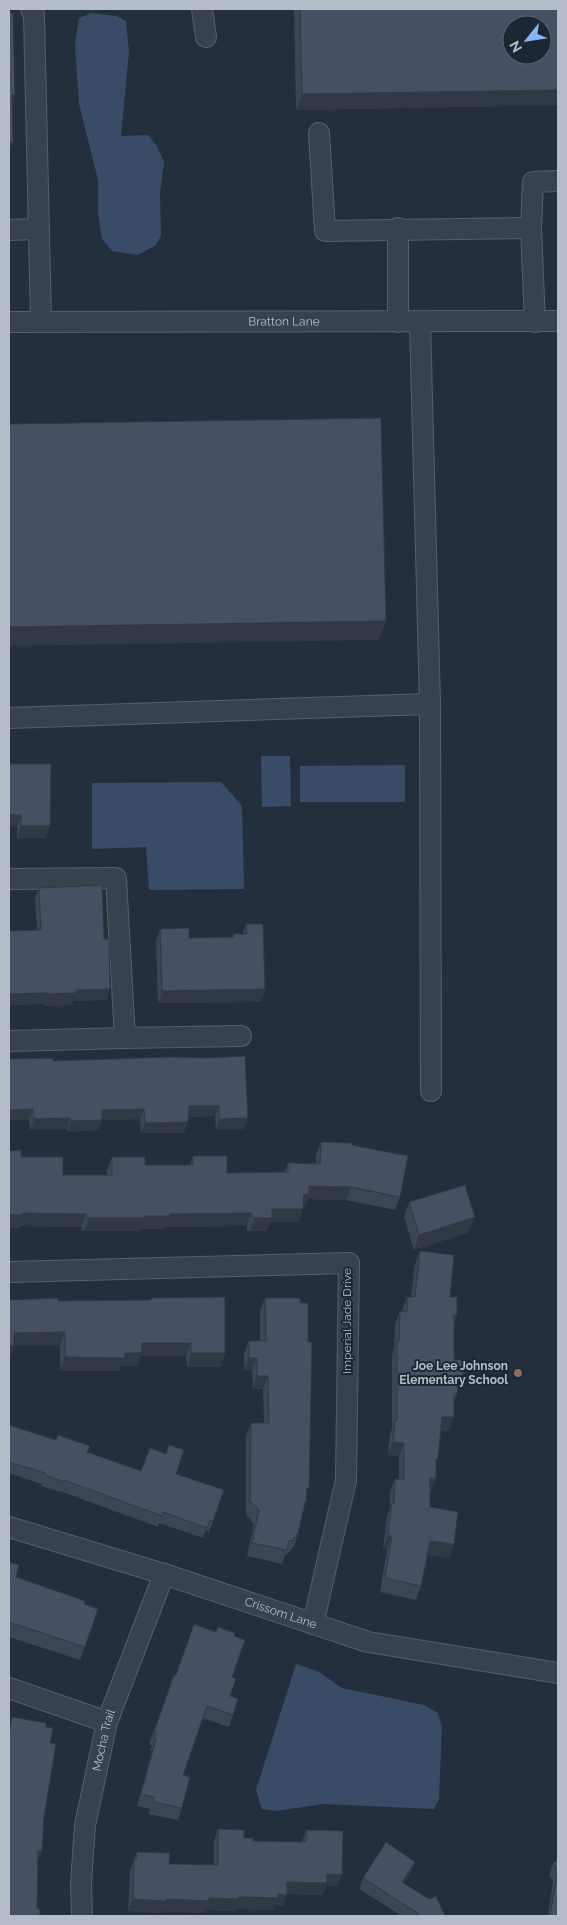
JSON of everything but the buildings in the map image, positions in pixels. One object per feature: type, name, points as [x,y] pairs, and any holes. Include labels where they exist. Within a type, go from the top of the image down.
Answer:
[{"type":"street","points":[[31,9],[35,25],[41,322]]},
{"type":"street","points":[[202,9],[206,37]]},
{"type":"street","points":[[319,133],[325,231],[398,228],[531,228]]},
{"type":"street","points":[[534,322],[531,228],[532,182],[558,181]]},
{"type":"street","points":[[398,228],[398,322]]},
{"type":"street","points":[[9,230],[39,229]]},
{"type":"street","name":"Bratton Lane","points":[[9,322],[558,321]]},
{"type":"street","points":[[420,322],[430,704],[430,1091]]},
{"type":"street","points":[[9,718],[430,704]]},
{"type":"street","points":[[9,879],[116,878],[125,1038]]},
{"type":"street","points":[[9,1041],[241,1036]]},
{"type":"street","name":"Imperial Jade Drive","points":[[9,1272],[349,1263],[346,1480],[313,1624]]},
{"type":"street","name":"Crissom Lane","points":[[9,1527],[164,1574],[368,1642],[558,1674]]},
{"type":"street","name":"Mocha Trail","points":[[82,1916],[85,1825],[107,1722],[164,1574]]},
{"type":"street","points":[[9,1688],[107,1722]]},
{"type":"water","points":[[91,13],[116,16],[126,21],[129,52],[121,136],[148,135],[157,146],[164,162],[160,192],[161,236],[156,245],[138,255],[112,251],[102,239],[98,213],[98,180],[79,104],[75,45],[79,18]]},
{"type":"water","points":[[261,756],[290,756],[291,806],[262,807]]},
{"type":"water","points":[[405,765],[405,802],[300,802],[300,766]]},
{"type":"water","points":[[221,782],[242,806],[244,889],[149,890],[146,847],[92,849],[92,783]]},
{"type":"water","points":[[296,1664],[319,1672],[342,1688],[424,1705],[438,1713],[442,1727],[439,1799],[434,1809],[324,1804],[275,1811],[262,1809],[256,1790]]},
{"type":"place","name":"Joe Lee Johnson Elementary School","points":[[518,1373]]}]
